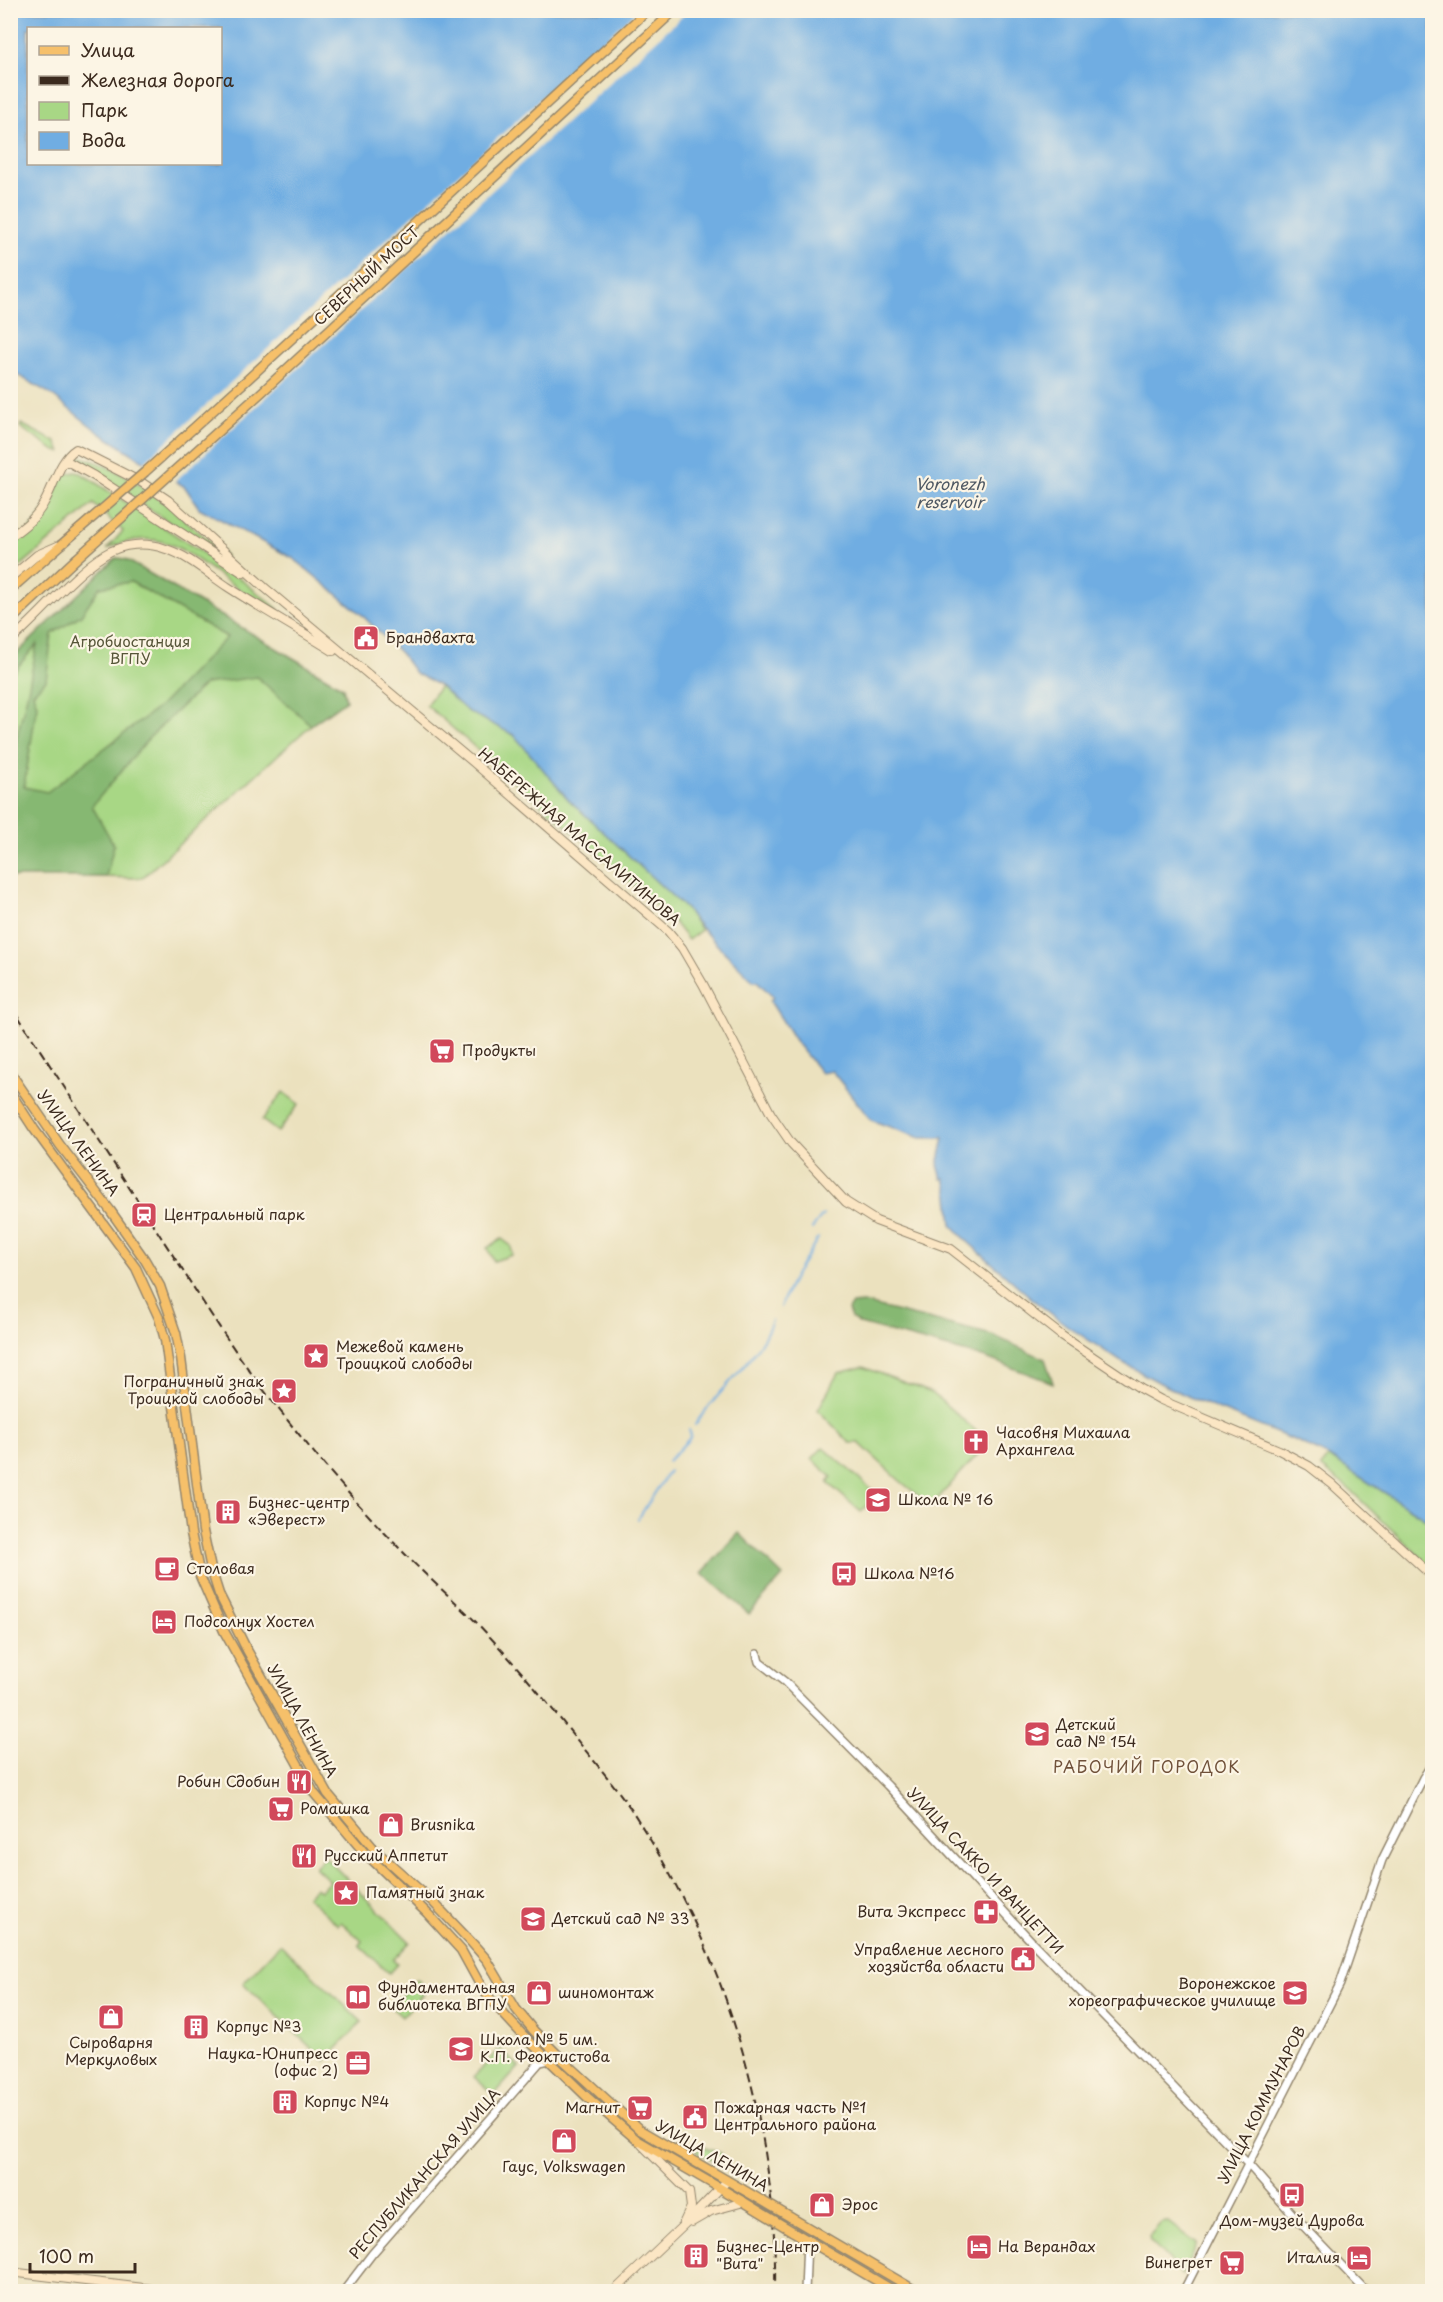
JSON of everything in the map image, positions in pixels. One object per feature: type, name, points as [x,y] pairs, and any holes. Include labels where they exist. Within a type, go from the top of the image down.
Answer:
[{"type":"main road","name":"СЕВЕРНЫЙ МОСТ","points":[[10,590],[248,379],[648,10]]},
{"type":"main road","name":"СЕВЕРНЫЙ МОСТ","points":[[10,621],[263,391],[675,10]]},
{"type":"main road","name":"НАБЕРЕЖНАЯ МАССАЛИТИНОВА","points":[[264,587],[94,476],[65,460],[76,449],[126,473],[162,496],[264,587],[482,770],[668,931],[682,948],[703,984],[771,1114],[795,1148],[846,1202],[876,1221],[940,1243],[963,1256],[1062,1336],[1140,1389],[1279,1450],[1309,1466],[1332,1484],[1432,1576]]},
{"type":"main road","points":[[10,537],[35,517],[44,504],[65,460]]},
{"type":"main road","points":[[10,578],[37,555],[61,544]]},
{"type":"main road","points":[[10,641],[98,559],[115,550],[138,544],[168,549],[184,557],[239,594],[358,667]]},
{"type":"main road","name":"УЛИЦА ЛЕНИНА","points":[[12,1078],[110,1210],[160,1286],[176,1333],[181,1358],[203,1531],[219,1594],[269,1691],[336,1806],[375,1850],[433,1902],[472,1943],[487,1960],[516,2009],[555,2052],[640,2130],[724,2185],[744,2202],[896,2292]]},
{"type":"main road","name":"УЛИЦА ЛЕНИНА","points":[[10,1092],[34,1129],[136,1268],[156,1309],[170,1362],[191,1533],[200,1576],[224,1631],[319,1800],[363,1851],[427,1913],[460,1950],[483,1990],[497,2007],[549,2060],[610,2118],[637,2140],[689,2192],[692,2201],[690,2210],[680,2228]]},
{"type":"main road","name":"УЛИЦА ЛЕНИНА","points":[[637,2140],[724,2185],[742,2189],[918,2292]]},
{"type":"main road","points":[[613,2292],[724,2185]]},
{"type":"main road","points":[[680,2228],[711,2211],[744,2202]]},
{"type":"main road","points":[[10,2272],[177,2292]]},
{"type":"street","name":"УЛИЦА САККО И ВАНЦЕТТИ","points":[[757,1654],[759,1662],[786,1682],[865,1763],[1367,2292]]},
{"type":"street","name":"УЛИЦА КОММУНАРОВ","points":[[1183,2292],[1340,1984],[1382,1860],[1432,1764]]},
{"type":"street","name":"РЕСПУБЛИКАНСКАЯ УЛИЦА","points":[[343,2292],[372,2254],[540,2062],[549,2060],[555,2052]]},
{"type":"street","points":[[805,2292],[807,2240]]},
{"type":"green space","points":[[21,424],[56,442],[61,452],[55,451],[20,427]]},
{"type":"green space","points":[[78,456],[99,463],[139,484],[175,511],[226,556],[224,558],[74,460],[74,457]]},
{"type":"green space","points":[[81,473],[229,570],[278,609],[277,611],[174,546],[144,539],[107,549],[123,531],[93,504],[11,574],[11,544],[31,529],[43,513],[64,475]]},
{"type":"green space","name":"Агробиостанция ВГПУ","points":[[116,558],[125,559],[343,687],[346,700],[311,725],[142,878],[11,877],[11,659]]},
{"type":"green space","points":[[116,558],[125,559],[342,687],[346,700],[311,725],[257,677],[205,684],[149,738],[92,806],[114,845],[106,877],[11,877],[11,760],[37,644],[11,675],[11,659]],"holes":[[[131,582],[227,637],[160,706],[47,792],[24,787],[37,705],[33,693],[46,680],[52,634],[81,615],[100,587]]]},
{"type":"green space","points":[[440,686],[467,711],[514,735],[568,799],[686,909],[701,930],[688,940],[673,921],[611,865],[426,705]]},
{"type":"green space","points":[[283,1092],[299,1104],[278,1132],[262,1120]]},
{"type":"green space","points":[[502,1239],[511,1246],[512,1255],[494,1261],[487,1248]]},
{"type":"green space","points":[[863,1303],[992,1335],[1045,1359],[1053,1383],[986,1358],[860,1324],[851,1318],[848,1310],[852,1304]]},
{"type":"green space","points":[[863,1367],[932,1393],[989,1442],[931,1506],[859,1443],[850,1443],[818,1410],[838,1373]]},
{"type":"green space","points":[[823,1447],[877,1494],[861,1512],[828,1483],[832,1477],[812,1459]]},
{"type":"green space","points":[[1329,1457],[1432,1523],[1432,1568],[1349,1489],[1321,1467]]},
{"type":"green space","points":[[739,1533],[783,1576],[749,1614],[702,1573]]},
{"type":"green space","points":[[325,1857],[410,1942],[393,1960],[397,1964],[389,1973],[359,1945],[362,1941],[341,1922],[338,1925],[307,1897],[315,1888],[320,1891],[330,1881],[315,1867]]},
{"type":"green space","points":[[280,1944],[362,2022],[325,2061],[243,1983]]},
{"type":"green space","points":[[416,1979],[427,1989],[402,2017],[391,2007]]},
{"type":"green space","points":[[500,2049],[519,2067],[494,2095],[474,2077]]},
{"type":"green space","points":[[705,2148],[721,2153],[728,2168],[695,2150]]},
{"type":"green space","points":[[1168,2222],[1197,2244],[1182,2275],[1150,2241],[1149,2236],[1161,2223]]},
{"type":"water","name":"Voronezh reservoir","points":[[11,11],[1432,11],[1432,1523],[1329,1457],[1299,1442],[1198,1401],[1120,1361],[1037,1303],[952,1225],[945,1178],[942,1179],[938,1165],[944,1138],[920,1138],[871,1120],[832,1071],[821,1073],[798,1045],[770,1001],[773,997],[757,981],[753,981],[718,946],[686,909],[568,799],[514,735],[467,711],[440,686],[415,673],[401,654],[361,614],[294,559],[199,508],[185,487],[101,434],[49,393],[11,371]]},
{"type":"pier","points":[[636,11],[688,11],[173,483],[142,464]]},
{"type":"waterway","points":[[812,1229],[823,1215]]},
{"type":"waterway","points":[[780,1307],[794,1277],[818,1238]]},
{"type":"waterway","points":[[695,1425],[757,1349],[772,1320]]},
{"type":"waterway","points":[[668,1461],[689,1439],[691,1435],[689,1430]]},
{"type":"waterway","points":[[638,1519],[669,1471]]},
{"type":"railway","points":[[10,1004],[215,1321],[273,1402],[369,1516],[476,1622],[517,1667],[612,1784],[641,1825],[672,1878],[699,1933],[742,2049],[757,2109],[768,2170],[774,2231],[775,2292]]},
{"type":"place","name":"Брандвахта","points":[[366,638]]},
{"type":"place","name":"Продукты","points":[[442,1051]]},
{"type":"place","name":"Центральный парк","points":[[144,1215]]},
{"type":"place","name":"Межевой камень Троицкой слободы","points":[[316,1356]]},
{"type":"place","name":"Пограничный знак Троицкой слободы","points":[[284,1391]]},
{"type":"place","name":"Часовня Михаила Архангела","points":[[976,1442]]},
{"type":"place","name":"Школа № 16","points":[[878,1500]]},
{"type":"place","name":"Бизнес-центр «Эверест»","points":[[228,1512]]},
{"type":"place","name":"Столовая","points":[[167,1569]]},
{"type":"place","name":"Школа №16","points":[[844,1574]]},
{"type":"place","name":"Подсолнух Хостел","points":[[164,1622]]},
{"type":"place","name":"Детский сад № 154","points":[[1037,1734]]},
{"type":"place","name":"Робин Сдобин","points":[[299,1782]]},
{"type":"place","name":"Ромашка","points":[[281,1809]]},
{"type":"place","name":"Brusnika","points":[[391,1825]]},
{"type":"place","name":"Русский Аппетит","points":[[304,1856]]},
{"type":"place","name":"Памятный знак","points":[[346,1893]]},
{"type":"place","name":"Вита Экспресс","points":[[986,1912]]},
{"type":"place","name":"Детский сад № 33","points":[[533,1919]]},
{"type":"place","name":"Управление лесного хозяйства области","points":[[1023,1959]]},
{"type":"place","name":"шиномонтаж","points":[[539,1993]]},
{"type":"place","name":"Воронежское хореографическое училище","points":[[1295,1993]]},
{"type":"place","name":"Фундаментальная библиотека ВГПУ","points":[[358,1997]]},
{"type":"place","name":"Сыроварня Меркуловых","points":[[111,2017]]},
{"type":"place","name":"Корпус №3","points":[[196,2027]]},
{"type":"place","name":"Школа № 5 им. К.П. Феоктистова","points":[[461,2049]]},
{"type":"place","name":"Наука-Юнипресс (офис 2)","points":[[358,2063]]},
{"type":"place","name":"Корпус №4","points":[[285,2102]]},
{"type":"place","name":"Магнит","points":[[640,2108]]},
{"type":"place","name":"Пожарная часть №1 Центрального района","points":[[695,2117]]},
{"type":"place","name":"Гаус, Volkswagen","points":[[564,2141]]},
{"type":"place","name":"Дом-музей Дурова","points":[[1292,2195]]},
{"type":"place","name":"Эрос","points":[[822,2205]]},
{"type":"place","name":"На Верандах","points":[[979,2247]]},
{"type":"place","name":"Бизнес-Центр \"Вита\"","points":[[696,2256]]},
{"type":"place","name":"Италия","points":[[1359,2258]]},
{"type":"place","name":"Винегрет","points":[[1232,2263]]},
{"type":"district","name":"РАБОЧИЙ ГОРОДОК","points":[[1147,1767]]}]
